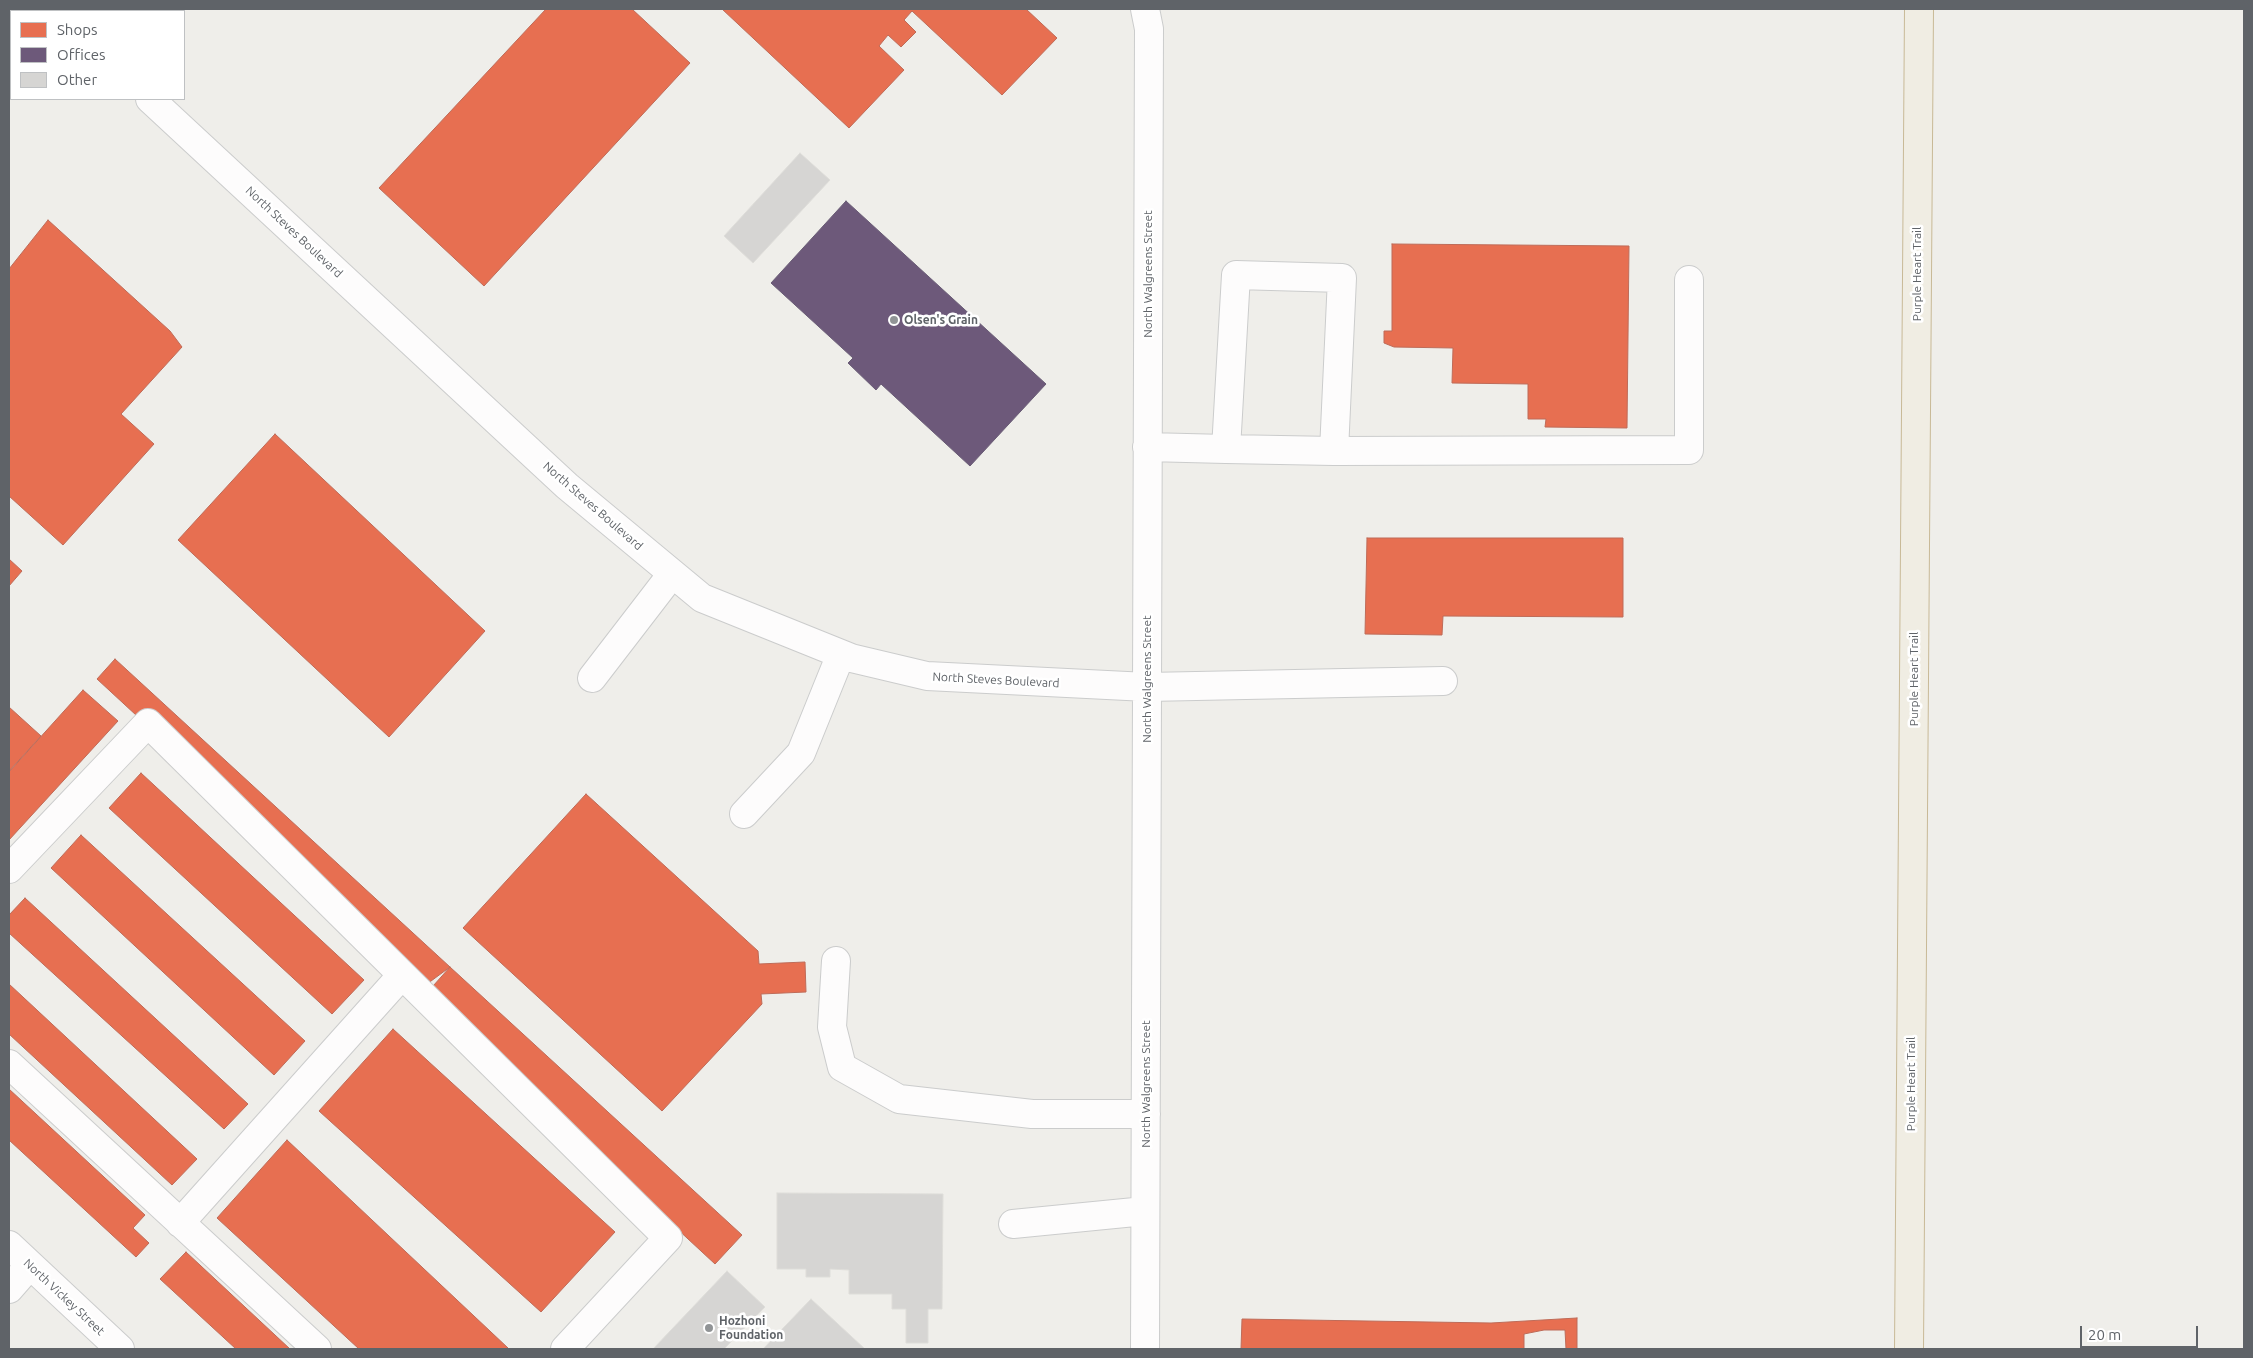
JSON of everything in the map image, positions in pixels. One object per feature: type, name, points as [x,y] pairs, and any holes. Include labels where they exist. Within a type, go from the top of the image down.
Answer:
[{"type":"highway","name":"Purple Heart Trail","points":[[1909,1349],[1919,9]]},
{"type":"street","name":"North Walgreens Street","points":[[1145,9],[1149,30],[1145,1349]]},
{"type":"street","name":"North Steves Boulevard","points":[[151,100],[568,486],[702,598],[841,654],[927,676],[1147,687],[1443,680]]},
{"type":"street","points":[[1226,450],[1236,275],[1342,278],[1334,450]]},
{"type":"street","points":[[1147,447],[1226,450],[1689,450],[1689,280]]},
{"type":"street","points":[[592,678],[672,574]]},
{"type":"street","points":[[744,814],[801,753],[841,654]]},
{"type":"street","points":[[9,869],[148,723],[668,1238],[565,1349]]},
{"type":"street","points":[[836,961],[832,1027],[842,1067],[899,1099],[1032,1114],[1146,1114]]},
{"type":"street","points":[[180,1223],[402,975]]},
{"type":"street","points":[[9,1064],[317,1349]]},
{"type":"street","points":[[1012,1224],[1145,1211]]},
{"type":"street","name":"North Vickey Street","points":[[9,1245],[120,1349]]},
{"type":"street","points":[[9,1289],[30,1265]]},
{"type":"building: Shops","points":[[546,9],[632,9],[690,63],[484,286],[379,188]]},
{"type":"building: Shops","points":[[722,9],[1026,9],[1057,38],[1002,95],[912,11],[904,20],[916,32],[901,47],[888,35],[879,46],[904,70],[849,128]]},
{"type":"building: Shops","points":[[48,220],[170,331],[182,347],[121,414],[154,444],[63,545],[9,496],[9,269]]},
{"type":"building: Shops","points":[[1392,244],[1629,246],[1627,428],[1545,427],[1546,419],[1528,419],[1528,384],[1452,383],[1453,348],[1394,347],[1384,343],[1384,331],[1392,331]]},
{"type":"building: Shops","points":[[275,434],[485,631],[389,737],[178,540]]},
{"type":"building: Shops","points":[[1367,538],[1623,538],[1623,617],[1443,616],[1442,635],[1365,634]]},
{"type":"building: Shops","points":[[9,559],[22,571],[9,586]]},
{"type":"building: Shops","points":[[115,659],[450,967],[427,984],[97,679]]},
{"type":"building: Shops","points":[[83,690],[118,721],[9,840],[9,772]]},
{"type":"building: Shops","points":[[9,707],[41,736],[9,771]]},
{"type":"building: Shops","points":[[141,773],[364,980],[332,1014],[109,808]]},
{"type":"building: Shops","points":[[586,794],[758,951],[759,964],[805,962],[806,992],[761,994],[762,1004],[662,1111],[463,928]]},
{"type":"building: Shops","points":[[81,835],[305,1041],[274,1075],[51,868]]},
{"type":"building: Shops","points":[[25,898],[248,1104],[224,1129],[9,933],[9,915]]},
{"type":"building: Shops","points":[[450,967],[742,1235],[715,1264],[425,995]]},
{"type":"building: Shops","points":[[9,984],[197,1159],[172,1185],[9,1034]]},
{"type":"building: Shops","points":[[393,1029],[615,1232],[541,1312],[319,1111]]},
{"type":"building: Shops","points":[[9,1089],[145,1215],[133,1228],[149,1243],[136,1257],[9,1140]]},
{"type":"building: Shops","points":[[287,1140],[508,1348],[359,1349],[217,1218]]},
{"type":"building: Shops","points":[[186,1252],[290,1349],[236,1349],[160,1279]]},
{"type":"building: Shops","points":[[1577,1318],[1577,1349],[1566,1349],[1565,1330],[1544,1330],[1524,1334],[1524,1349],[1241,1349],[1242,1319],[1491,1323]]},
{"type":"building: Offices","name":"Olsen's Grain","points":[[846,201],[1046,384],[970,466],[881,384],[876,390],[848,363],[853,358],[771,283]]},
{"type":"building: Other","points":[[800,153],[830,180],[753,263],[724,236]]},
{"type":"building: Other","points":[[777,1193],[943,1194],[942,1309],[928,1309],[928,1343],[906,1343],[906,1309],[892,1309],[892,1294],[849,1294],[849,1270],[830,1269],[830,1277],[806,1277],[806,1269],[777,1269]]},
{"type":"building: Other","name":"Hozhoni Foundation","points":[[727,1271],[765,1307],[724,1349],[653,1349]]},
{"type":"building: Other","name":"Hozhoni Foundation","points":[[811,1299],[865,1349],[763,1349]]},
{"type":"place","name":"Olsen's Grain","points":[[894,320]]},
{"type":"place","name":"Hozhoni Foundation","points":[[709,1328]]}]
